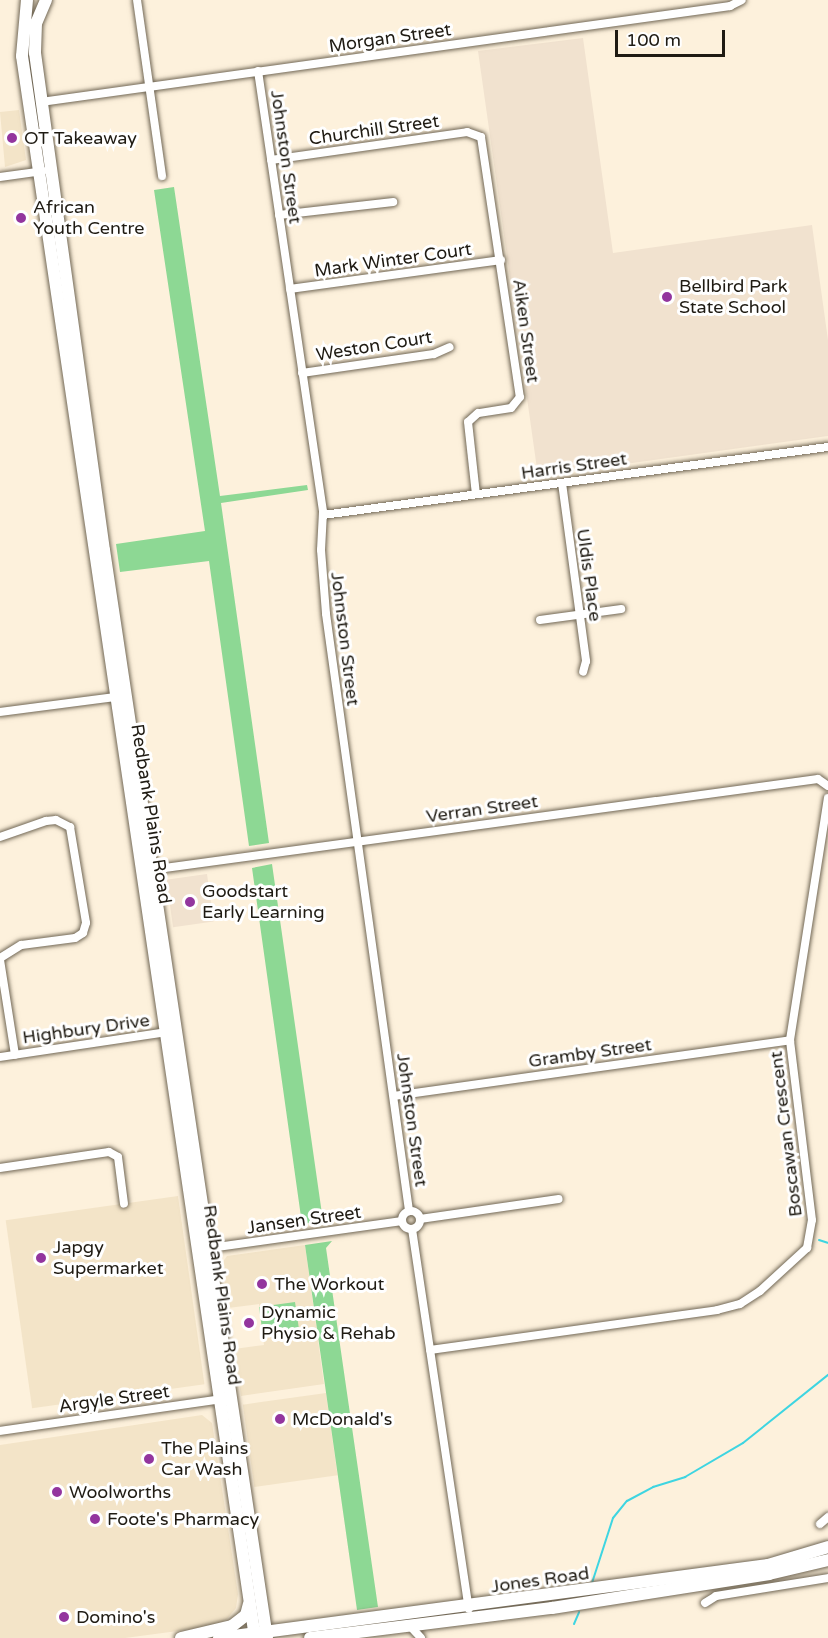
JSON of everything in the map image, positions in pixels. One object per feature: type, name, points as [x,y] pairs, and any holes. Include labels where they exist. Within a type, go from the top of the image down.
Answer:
[{"type":"main road","name":"Redbank Plains Road","points":[[27,0],[22,50],[45,171],[147,870],[164,1033],[242,1461],[261,1635]]},
{"type":"main road","name":"Redbank Plains Road","points":[[46,0],[34,38],[45,171],[115,697],[177,1031],[204,1203],[199,1209],[219,1400],[249,1604],[261,1635]]},
{"type":"main road","points":[[237,1517],[243,1507],[238,1469],[242,1461]]},
{"type":"main road","name":"Jones Road","points":[[310,1638],[429,1624],[469,1613],[768,1565],[828,1547]]},
{"type":"main road","name":"Jones Road","points":[[261,1635],[469,1613],[769,1574],[828,1560]]},
{"type":"main road","points":[[181,1638],[232,1626],[246,1616],[249,1604]]},
{"type":"main road","points":[[219,1638],[261,1635]]},
{"type":"street","points":[[137,0],[162,176]]},
{"type":"street","name":"Morgan Street","points":[[41,102],[730,6],[742,0]]},
{"type":"street","name":"Johnston Street","points":[[258,71],[323,515],[322,578],[409,1211]]},
{"type":"street","name":"Churchill Street","points":[[271,160],[467,132],[481,137]]},
{"type":"street","name":"Aiken Street","points":[[476,494],[470,418],[512,408],[520,397],[481,137]]},
{"type":"street","points":[[0,177],[45,171]]},
{"type":"street","points":[[279,215],[393,202]]},
{"type":"street","name":"Mark Winter Court","points":[[290,289],[501,260]]},
{"type":"street","name":"Weston Court","points":[[302,373],[434,354],[450,346]]},
{"type":"street","name":"Harris Street","points":[[323,515],[828,447]]},
{"type":"street","name":"Uldis Place","points":[[562,483],[586,661],[583,672]]},
{"type":"street","points":[[540,620],[621,609]]},
{"type":"street","points":[[0,712],[115,697]]},
{"type":"street","name":"Verran Street","points":[[147,870],[818,779],[827,784]]},
{"type":"street","name":"Boscawan Crescent","points":[[430,1350],[717,1310],[740,1304],[786,1270],[807,1248],[812,1234],[790,1040],[828,798]]},
{"type":"street","points":[[0,837],[46,821],[56,820],[70,827],[86,923],[83,933],[75,938],[21,945],[0,959],[15,1054]]},
{"type":"street","name":"Highbury Drive","points":[[0,1057],[177,1031]]},
{"type":"street","name":"Gramby Street","points":[[394,1096],[790,1040]]},
{"type":"street","points":[[0,1168],[109,1152],[117,1157],[124,1204]]},
{"type":"street","points":[[412,1229],[420,1220],[559,1199]]},
{"type":"street","points":[[420,1220],[417,1213],[409,1211],[402,1221],[412,1229],[469,1613]]},
{"type":"street","name":"Jansen Street","points":[[204,1248],[402,1221]]},
{"type":"street","name":"Argyle Street","points":[[0,1431],[232,1398]]},
{"type":"street","points":[[820,1524],[828,1517]]},
{"type":"street","points":[[705,1604],[716,1596],[828,1578]]},
{"type":"street","points":[[411,1626],[422,1638],[429,1624]]},
{"type":"shaded area","name":"Bellbird Park State School","points":[[583,38],[613,253],[812,225],[828,340],[828,436],[538,476],[478,51]]},
{"type":"shaded area","points":[[19,110],[26,160],[5,167],[0,112]]},
{"type":"shaded area","name":"Goodstart Early Learning","points":[[207,874],[214,922],[173,927],[166,880]]},
{"type":"shaded area","points":[[178,1196],[204,1384],[32,1408],[6,1220]]},
{"type":"shaded area","points":[[305,1245],[324,1384],[241,1396],[234,1349],[264,1345],[259,1304],[228,1308],[222,1263],[227,1256]]},
{"type":"shaded area","points":[[326,1393],[338,1475],[254,1487],[243,1405]]},
{"type":"shaded area","points":[[202,1415],[212,1423],[238,1594],[236,1608],[227,1619],[215,1626],[125,1638],[0,1638],[0,1445]]},
{"type":"green space","points":[[174,187],[220,496],[307,485],[308,490],[221,503],[269,843],[249,846],[209,561],[120,572],[116,544],[205,531],[154,190]]},
{"type":"green space","points":[[272,864],[323,1221],[296,1225],[301,1217],[252,868]]},
{"type":"green space","points":[[332,1241],[326,1248],[378,1607],[357,1610],[305,1245]]},
{"type":"green space","points":[[295,1302],[300,1336],[263,1336],[259,1307]]},
{"type":"waterway","points":[[819,1240],[828,1243]]},
{"type":"waterway","points":[[592,1583],[613,1518],[627,1501],[653,1487],[685,1477],[743,1443],[828,1375]]},
{"type":"waterway","points":[[574,1624],[579,1612]]},
{"type":"place","name":"OT Takeaway","points":[[12,138]]},
{"type":"place","name":"African Youth Centre","points":[[21,218]]},
{"type":"place","name":"Bellbird Park State School","points":[[667,297]]},
{"type":"place","name":"Goodstart Early Learning","points":[[190,902]]},
{"type":"place","name":"Japgy Supermarket","points":[[41,1258]]},
{"type":"place","name":"The Workout","points":[[262,1284]]},
{"type":"place","name":"Dynamic Physio & Rehab","points":[[249,1323]]},
{"type":"place","name":"McDonald's","points":[[280,1419]]},
{"type":"place","name":"The Plains Car Wash","points":[[149,1459]]},
{"type":"place","name":"Woolworths","points":[[57,1492]]},
{"type":"place","name":"Foote's Pharmacy","points":[[95,1519]]},
{"type":"place","name":"Domino's","points":[[64,1617]]}]
